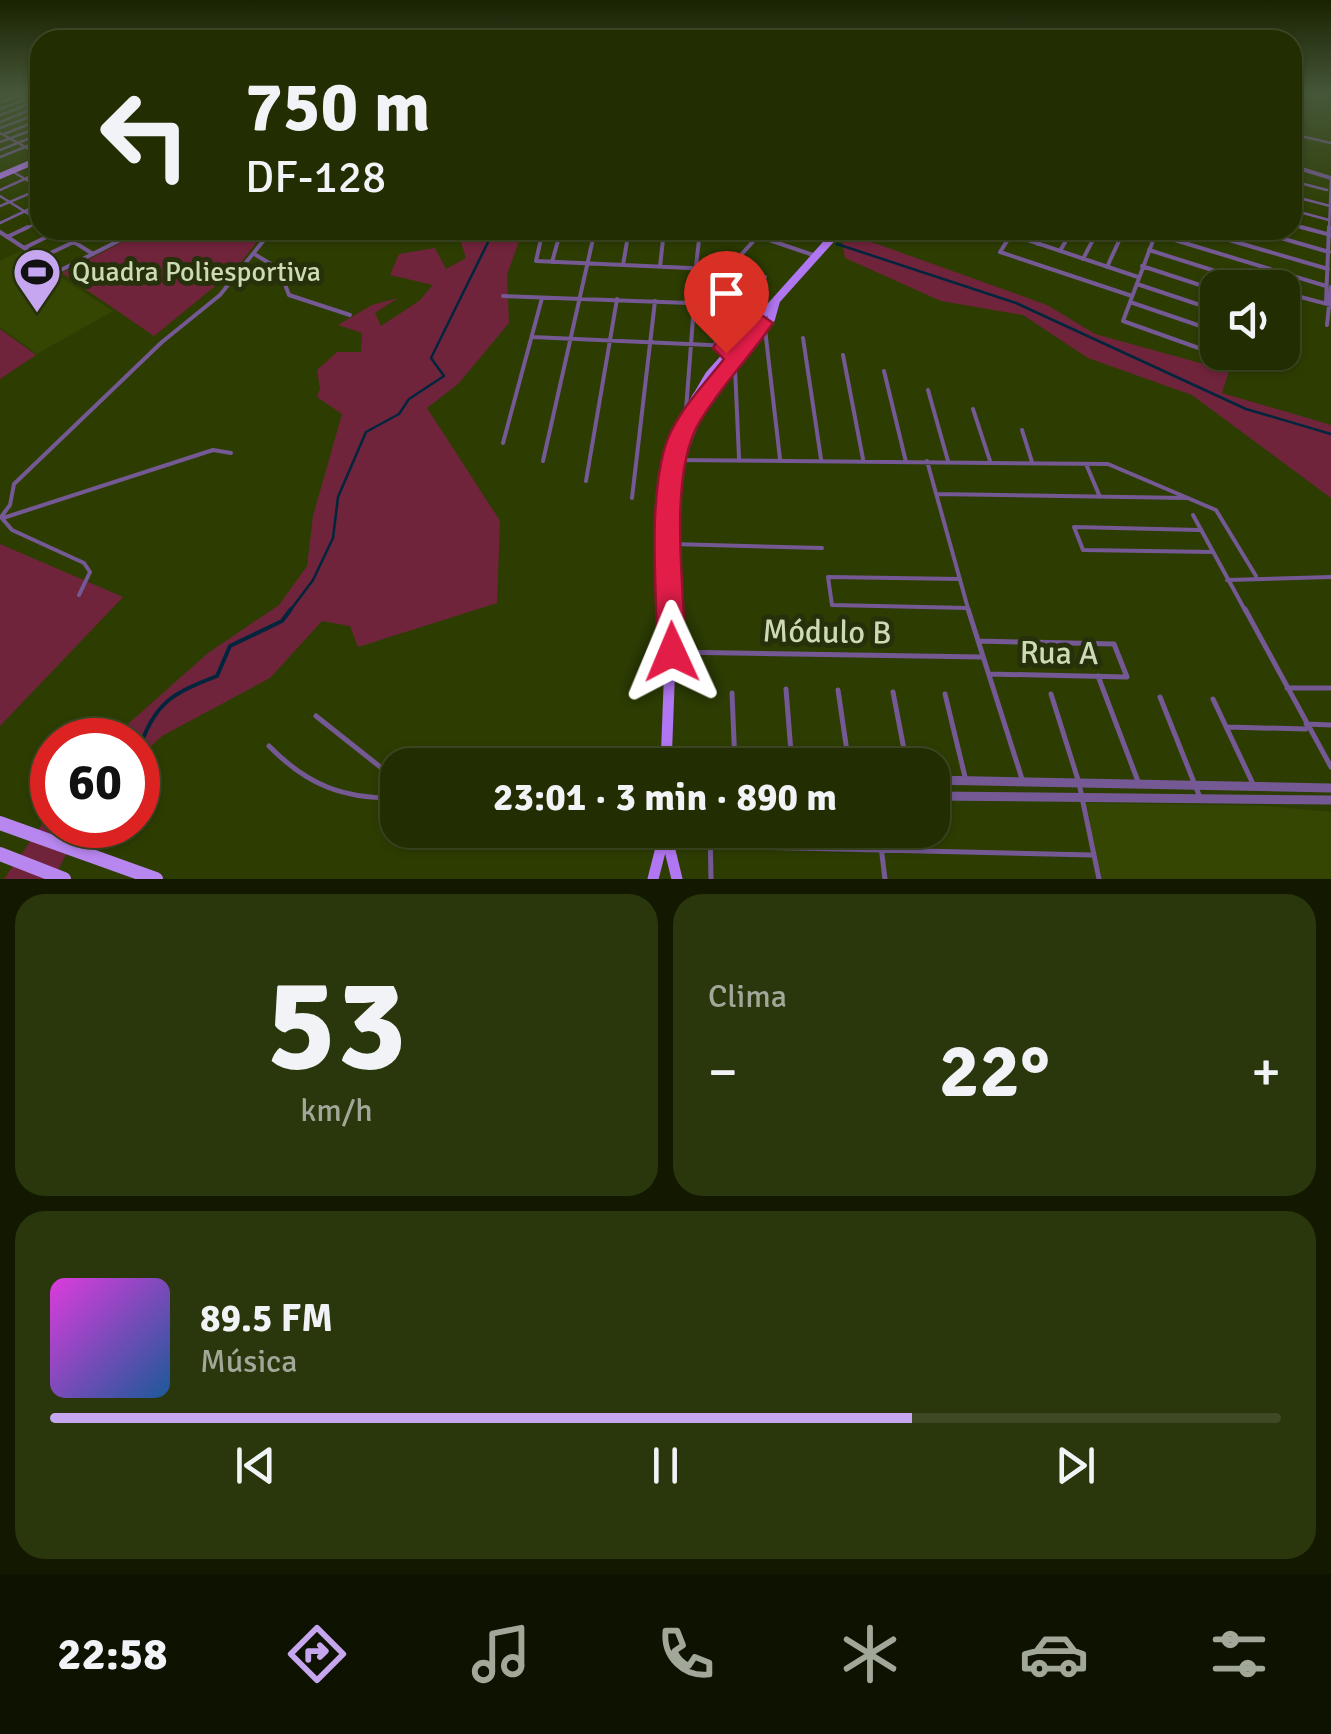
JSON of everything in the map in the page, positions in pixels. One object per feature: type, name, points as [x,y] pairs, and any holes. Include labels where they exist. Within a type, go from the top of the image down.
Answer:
[{"type":"highway","points":[[0,823],[156,879]]},
{"type":"highway","points":[[0,854],[64,879]]},
{"type":"main road","points":[[2,177],[30,164]]},
{"type":"main road","points":[[2,177],[30,165]]},
{"type":"main road","points":[[677,455],[686,425],[734,364],[776,301],[831,240]]},
{"type":"main road","points":[[666,748],[670,515],[686,410],[725,352],[760,325]]},
{"type":"main road","points":[[703,383],[706,390],[714,388]]},
{"type":"main road","points":[[668,572],[672,544],[670,515]]},
{"type":"main road","points":[[653,879],[661,848]]},
{"type":"main road","points":[[669,848],[677,879]]},
{"type":"street","points":[[5,135],[30,149]]},
{"type":"street","points":[[0,142],[17,135]]},
{"type":"street","points":[[1302,136],[1331,143]]},
{"type":"street","points":[[0,150],[30,138]]},
{"type":"street","points":[[0,157],[30,145]]},
{"type":"street","points":[[1302,169],[1331,177],[1327,326]]},
{"type":"street","points":[[15,174],[30,182]]},
{"type":"street","points":[[0,190],[30,176]]},
{"type":"street","points":[[1302,184],[1330,191]]},
{"type":"street","points":[[0,206],[30,193]]},
{"type":"street","points":[[0,196],[30,215]]},
{"type":"street","points":[[1302,199],[1330,206]]},
{"type":"street","points":[[0,222],[30,209]]},
{"type":"street","points":[[1302,213],[1330,222]]},
{"type":"street","points":[[7,237],[30,226]]},
{"type":"street","points":[[1302,228],[1330,235]]},
{"type":"street","points":[[0,232],[60,271],[121,240]]},
{"type":"street","points":[[24,248],[40,240]]},
{"type":"street","points":[[71,240],[93,254]]},
{"type":"street","points":[[40,258],[78,240]]},
{"type":"street","points":[[0,518],[10,505],[14,484],[162,342],[220,294],[265,240]]},
{"type":"street","points":[[541,240],[536,261],[733,270]]},
{"type":"street","points":[[552,262],[558,240]]},
{"type":"street","points":[[543,461],[593,240]]},
{"type":"street","points":[[624,265],[627,240]]},
{"type":"street","points":[[660,267],[663,240]]},
{"type":"street","points":[[696,268],[699,240]]},
{"type":"street","points":[[740,256],[754,240]]},
{"type":"street","points":[[770,240],[816,256]]},
{"type":"street","points":[[1010,240],[1000,252],[1200,325]]},
{"type":"street","points":[[1027,240],[1138,277]]},
{"type":"street","points":[[1038,244],[1040,240]]},
{"type":"street","points":[[1060,251],[1066,240]]},
{"type":"street","points":[[1084,259],[1093,240]]},
{"type":"street","points":[[1107,266],[1119,240]]},
{"type":"street","points":[[1153,240],[1124,321],[1200,348]]},
{"type":"street","points":[[1180,240],[1330,289]]},
{"type":"street","points":[[1229,240],[1328,269]]},
{"type":"street","points":[[1288,240],[1329,252]]},
{"type":"street","points":[[1149,250],[1212,270]]},
{"type":"street","points":[[256,255],[282,274],[286,293],[350,315]]},
{"type":"street","points":[[732,257],[734,277],[765,277]]},
{"type":"street","points":[[1142,266],[1200,285]]},
{"type":"street","points":[[715,269],[716,347]]},
{"type":"street","points":[[1137,284],[1200,305]]},
{"type":"street","points":[[502,296],[714,304]]},
{"type":"street","points":[[502,443],[542,297]]},
{"type":"street","points":[[1300,297],[1329,304]]},
{"type":"street","points":[[586,481],[617,299]]},
{"type":"street","points":[[632,498],[656,301]]},
{"type":"street","points":[[686,410],[694,303]]},
{"type":"street","points":[[760,325],[780,459]]},
{"type":"street","points":[[532,336],[692,345],[716,347],[725,352]]},
{"type":"street","points":[[803,338],[821,459]]},
{"type":"street","points":[[843,354],[863,460]]},
{"type":"street","points":[[734,364],[739,458]]},
{"type":"street","points":[[884,371],[906,462]]},
{"type":"street","points":[[690,384],[703,383]]},
{"type":"street","points":[[928,390],[948,461]]},
{"type":"street","points":[[973,410],[990,461]]},
{"type":"street","points":[[1022,430],[1032,462]]},
{"type":"street","points":[[0,518],[12,519],[213,450],[232,453]]},
{"type":"street","points":[[677,455],[1108,464],[1193,498],[1222,515],[1256,576]]},
{"type":"street","points":[[927,462],[981,657],[1023,782]]},
{"type":"street","points":[[1085,462],[1100,496]]},
{"type":"street","points":[[936,494],[1193,498]]},
{"type":"street","points":[[1193,515],[1331,767]]},
{"type":"street","points":[[0,518],[12,530],[84,563],[90,572],[79,595]]},
{"type":"street","points":[[1201,530],[1074,528],[1083,550],[1213,552]]},
{"type":"street","points":[[672,544],[822,548]]},
{"type":"street","points":[[960,579],[828,576],[832,605],[968,608]]},
{"type":"street","points":[[1227,580],[1256,576],[1331,577]]},
{"type":"street","name":"Rua A","points":[[977,641],[1114,644],[1128,677],[989,674]]},
{"type":"street","name":"Módulo B","points":[[667,653],[981,657]]},
{"type":"street","points":[[1098,676],[1138,784]]},
{"type":"street","points":[[1287,688],[1331,688]]},
{"type":"street","points":[[786,690],[791,748]]},
{"type":"street","points":[[838,690],[847,748]]},
{"type":"street","points":[[893,692],[903,748]]},
{"type":"street","points":[[732,694],[734,748]]},
{"type":"street","points":[[945,694],[966,781]]},
{"type":"street","points":[[1051,694],[1078,783],[1099,879]]},
{"type":"street","points":[[1160,697],[1200,799]]},
{"type":"street","points":[[1213,699],[1254,786]]},
{"type":"street","points":[[316,716],[380,767]]},
{"type":"street","points":[[1226,727],[1331,724]]},
{"type":"street","points":[[269,746],[294,774],[314,780],[329,792],[353,800],[380,799]]},
{"type":"street","points":[[950,780],[1331,788]]},
{"type":"street","points":[[950,796],[1331,800]]},
{"type":"street","points":[[710,848],[711,879]]},
{"type":"street","points":[[796,848],[1093,855]]},
{"type":"street","points":[[881,850],[886,879]]},
{"type":"shaded area","points":[[126,240],[258,240],[235,270],[154,336],[62,273]]},
{"type":"shaded area","points":[[460,240],[519,240],[507,275],[509,323],[458,384],[427,408],[500,521],[497,603],[358,647],[350,626],[322,621],[270,678],[160,738],[160,718],[135,718],[208,653],[279,605],[307,566],[313,516],[342,414],[317,397],[317,370],[337,352],[361,352],[362,333],[338,325],[372,305],[398,298],[375,313],[381,326],[419,301],[433,285],[390,275],[399,254],[435,248],[446,269],[466,258]]},
{"type":"shaded area","points":[[842,240],[866,240],[1047,305],[1095,334],[1200,363],[1200,370],[1229,371],[1222,393],[1331,425],[1331,498],[1192,395],[1088,358],[1023,315],[941,301],[845,258]]},
{"type":"shaded area","points":[[20,251],[113,311],[37,354],[0,327],[0,261]]},
{"type":"shaded area","points":[[0,329],[36,355],[0,379]]},
{"type":"shaded area","points":[[0,544],[123,597],[0,726]]},
{"type":"shaded area","points":[[1086,803],[1268,806],[1331,812],[1331,879],[1101,879]]},
{"type":"shaded area","points":[[30,842],[30,848],[70,848],[53,879],[4,879]]},
{"type":"waterway","points":[[289,612],[313,580],[333,538],[338,497],[366,432],[399,414],[409,399],[444,376],[431,358],[489,240]]},
{"type":"waterway","points":[[837,244],[1016,303],[1246,409],[1331,434]]},
{"type":"waterway","points":[[154,718],[176,695],[217,676],[230,646],[282,621],[291,609]]},
{"type":"place","name":"Quadra Poliesportiva","points":[[37,314]]},
{"type":"route","points":[[672,652],[672,460],[690,418],[765,327],[763,323],[756,322],[736,344],[724,348],[726,353]]}]
